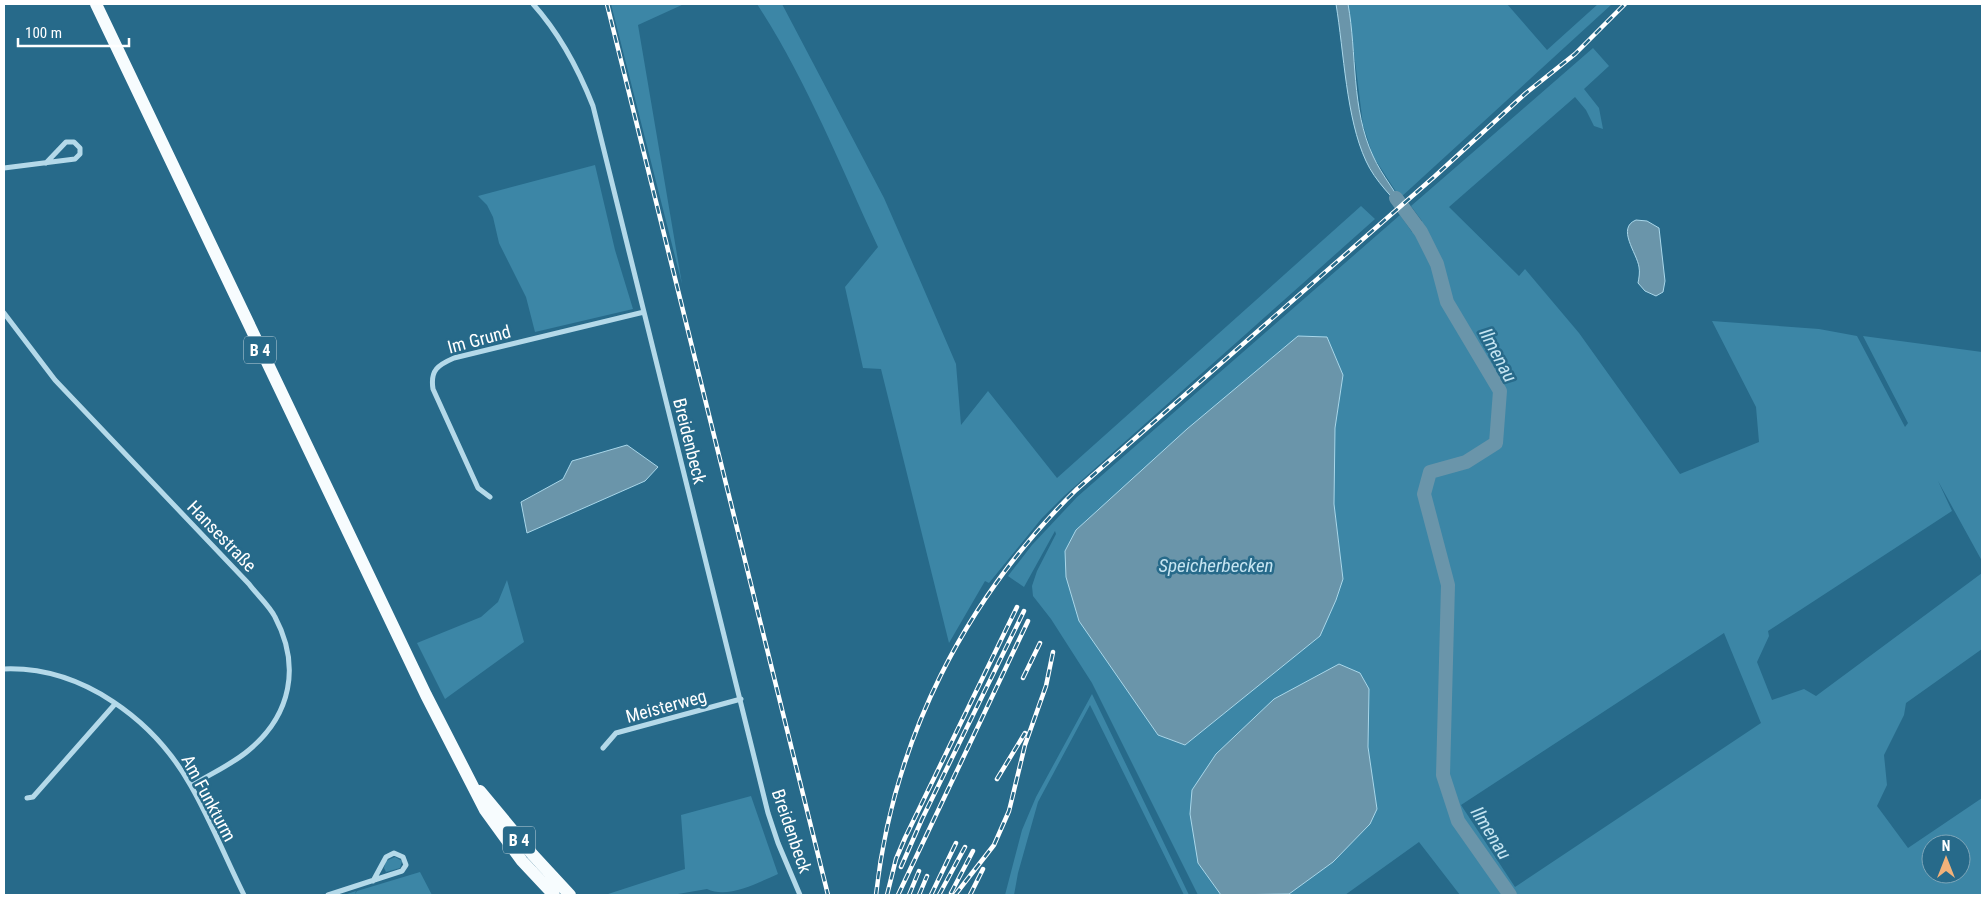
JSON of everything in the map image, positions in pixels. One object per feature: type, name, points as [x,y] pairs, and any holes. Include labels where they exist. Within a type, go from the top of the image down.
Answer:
[{"type":"main road","name":"B 4","points":[[96,4],[422,686],[485,810],[498,830],[554,895]]},
{"type":"main road","name":"B 4","points":[[472,782],[532,855],[570,895]]},
{"type":"main road","points":[[541,882],[548,895]]},
{"type":"street","name":"Breidenbeck","points":[[533,4],[562,41],[574,62],[592,106],[768,813],[800,895]]},
{"type":"street","points":[[4,168],[46,163],[75,159],[80,154],[80,148],[74,142],[66,142],[46,163]]},
{"type":"street","name":"Im Grund","points":[[490,497],[478,488],[433,389],[432,375],[438,366],[454,358],[644,312]]},
{"type":"street","name":"Hansestraße","points":[[4,313],[55,380],[185,519],[249,584],[275,616],[288,647],[290,677],[284,707],[274,724],[248,751],[191,786]]},
{"type":"street","name":"Am Funkturm","points":[[4,669],[35,670],[57,674],[91,688],[115,704],[153,736],[174,759],[191,786],[244,895]]},
{"type":"street","name":"Meisterweg","points":[[603,748],[616,734],[741,699]]},
{"type":"street","points":[[27,798],[33,797],[115,704]]},
{"type":"street","points":[[328,895],[373,881],[402,871],[406,864],[403,857],[394,853],[386,857],[373,881]]},
{"type":"shaded area","points":[[611,4],[684,4],[638,25],[682,284]]},
{"type":"shaded area","points":[[757,4],[782,4],[884,198],[956,364],[961,425],[988,391],[1057,478],[1361,206],[1375,219],[1064,496],[1042,518],[989,583],[985,581],[949,643],[881,369],[863,368],[845,287],[878,247],[807,92]]},
{"type":"shaded area","points":[[1348,4],[1507,4],[1547,50],[1598,4],[1612,4],[1400,198],[1373,156],[1363,125]]},
{"type":"shaded area","points":[[1593,48],[1609,66],[1584,89],[1599,108],[1603,129],[1594,126],[1586,110],[1575,97],[1449,207],[1519,276],[1525,269],[1579,333],[1680,474],[1759,442],[1756,407],[1712,321],[1819,329],[1857,336],[1905,427],[1908,423],[1863,336],[1982,352],[1982,561],[1938,481],[1952,511],[1768,631],[1769,636],[1757,662],[1772,700],[1804,689],[1816,696],[1982,573],[1982,649],[1906,703],[1904,715],[1884,755],[1887,785],[1877,806],[1908,848],[1921,839],[1921,884],[1971,884],[1971,834],[1929,834],[1982,798],[1982,895],[1460,895],[1419,842],[1345,895],[1286,895],[1377,809],[1368,747],[1369,689],[1198,863],[1221,895],[1198,895],[1092,683],[1051,619],[1033,596],[1032,586],[1037,571],[1056,534],[1055,531],[1024,587],[1008,576],[1032,545],[1077,497],[1400,215],[1412,232],[1422,221],[1411,206]],"holes":[[[1327,337],[1343,375],[1335,428],[1334,504],[1343,579],[1209,724],[1185,745],[1158,735],[1138,705]],[[1724,633],[1761,723],[1515,887],[1461,805]]]},
{"type":"shaded area","points":[[595,165],[615,250],[633,309],[535,332],[526,297],[499,243],[493,217],[487,205],[478,196]]},
{"type":"shaded area","points":[[507,580],[524,642],[445,699],[417,643],[481,617],[498,602]]},
{"type":"shaded area","points":[[1092,694],[1189,895],[1184,895],[1090,705],[1038,802],[1018,873],[1014,895],[1005,895],[1022,830],[1036,797]]},
{"type":"shaded area","points":[[751,796],[778,874],[733,891],[715,892],[707,889],[672,895],[605,895],[685,869],[681,815]]},
{"type":"shaded area","points":[[395,857],[402,861],[400,868],[386,872],[384,868],[386,861]]},
{"type":"shaded area","points":[[420,872],[432,895],[344,895],[356,891],[355,894],[357,891]]},
{"type":"water","points":[[1336,4],[1348,4],[1358,100],[1366,138],[1373,156],[1408,215],[1374,175],[1359,144],[1346,84]]},
{"type":"water","points":[[1636,220],[1647,221],[1659,228],[1665,281],[1663,292],[1656,296],[1645,291],[1638,283],[1639,267],[1628,235],[1630,224]]},
{"type":"water","name":"Speicherbecken","points":[[1298,336],[1327,337],[1343,375],[1335,428],[1334,504],[1343,579],[1320,636],[1185,745],[1158,735],[1079,621],[1066,577],[1065,551],[1076,530],[1187,429]]},
{"type":"water","points":[[627,445],[658,467],[645,481],[527,533],[521,502],[563,479],[572,461]]},
{"type":"water","points":[[1339,664],[1360,673],[1369,689],[1368,747],[1377,809],[1370,824],[1333,862],[1289,894],[1221,895],[1198,863],[1190,814],[1192,790],[1216,754],[1274,699]]},
{"type":"waterway","name":"Ilmenau","points":[[1396,198],[1421,232],[1437,264],[1447,302],[1500,391],[1496,443],[1466,462],[1430,472],[1424,494],[1448,585],[1443,775],[1458,821],[1510,895]]},
{"type":"railway","points":[[607,4],[828,895]]},
{"type":"railway","points":[[876,895],[885,838],[899,782],[917,727],[941,675],[968,625],[1000,577],[1036,532],[1076,490],[1434,177],[1526,93],[1575,54],[1625,4]]},
{"type":"railway","points":[[887,895],[896,859],[905,838],[1017,607]]},
{"type":"railway","points":[[901,867],[922,819],[1024,611]]},
{"type":"railway","points":[[898,895],[1028,621]]},
{"type":"railway","points":[[1023,678],[1040,643]]},
{"type":"railway","points":[[955,895],[994,845],[1009,811],[1025,745],[1046,686],[1053,652]]},
{"type":"railway","points":[[997,779],[1025,733]]},
{"type":"railway","points":[[931,895],[956,843]]},
{"type":"railway","points":[[939,895],[965,847]]},
{"type":"railway","points":[[951,893],[973,851]]},
{"type":"railway","points":[[970,895],[983,869]]},
{"type":"railway","points":[[909,895],[919,871]]},
{"type":"railway","points":[[919,895],[927,876]]}]
